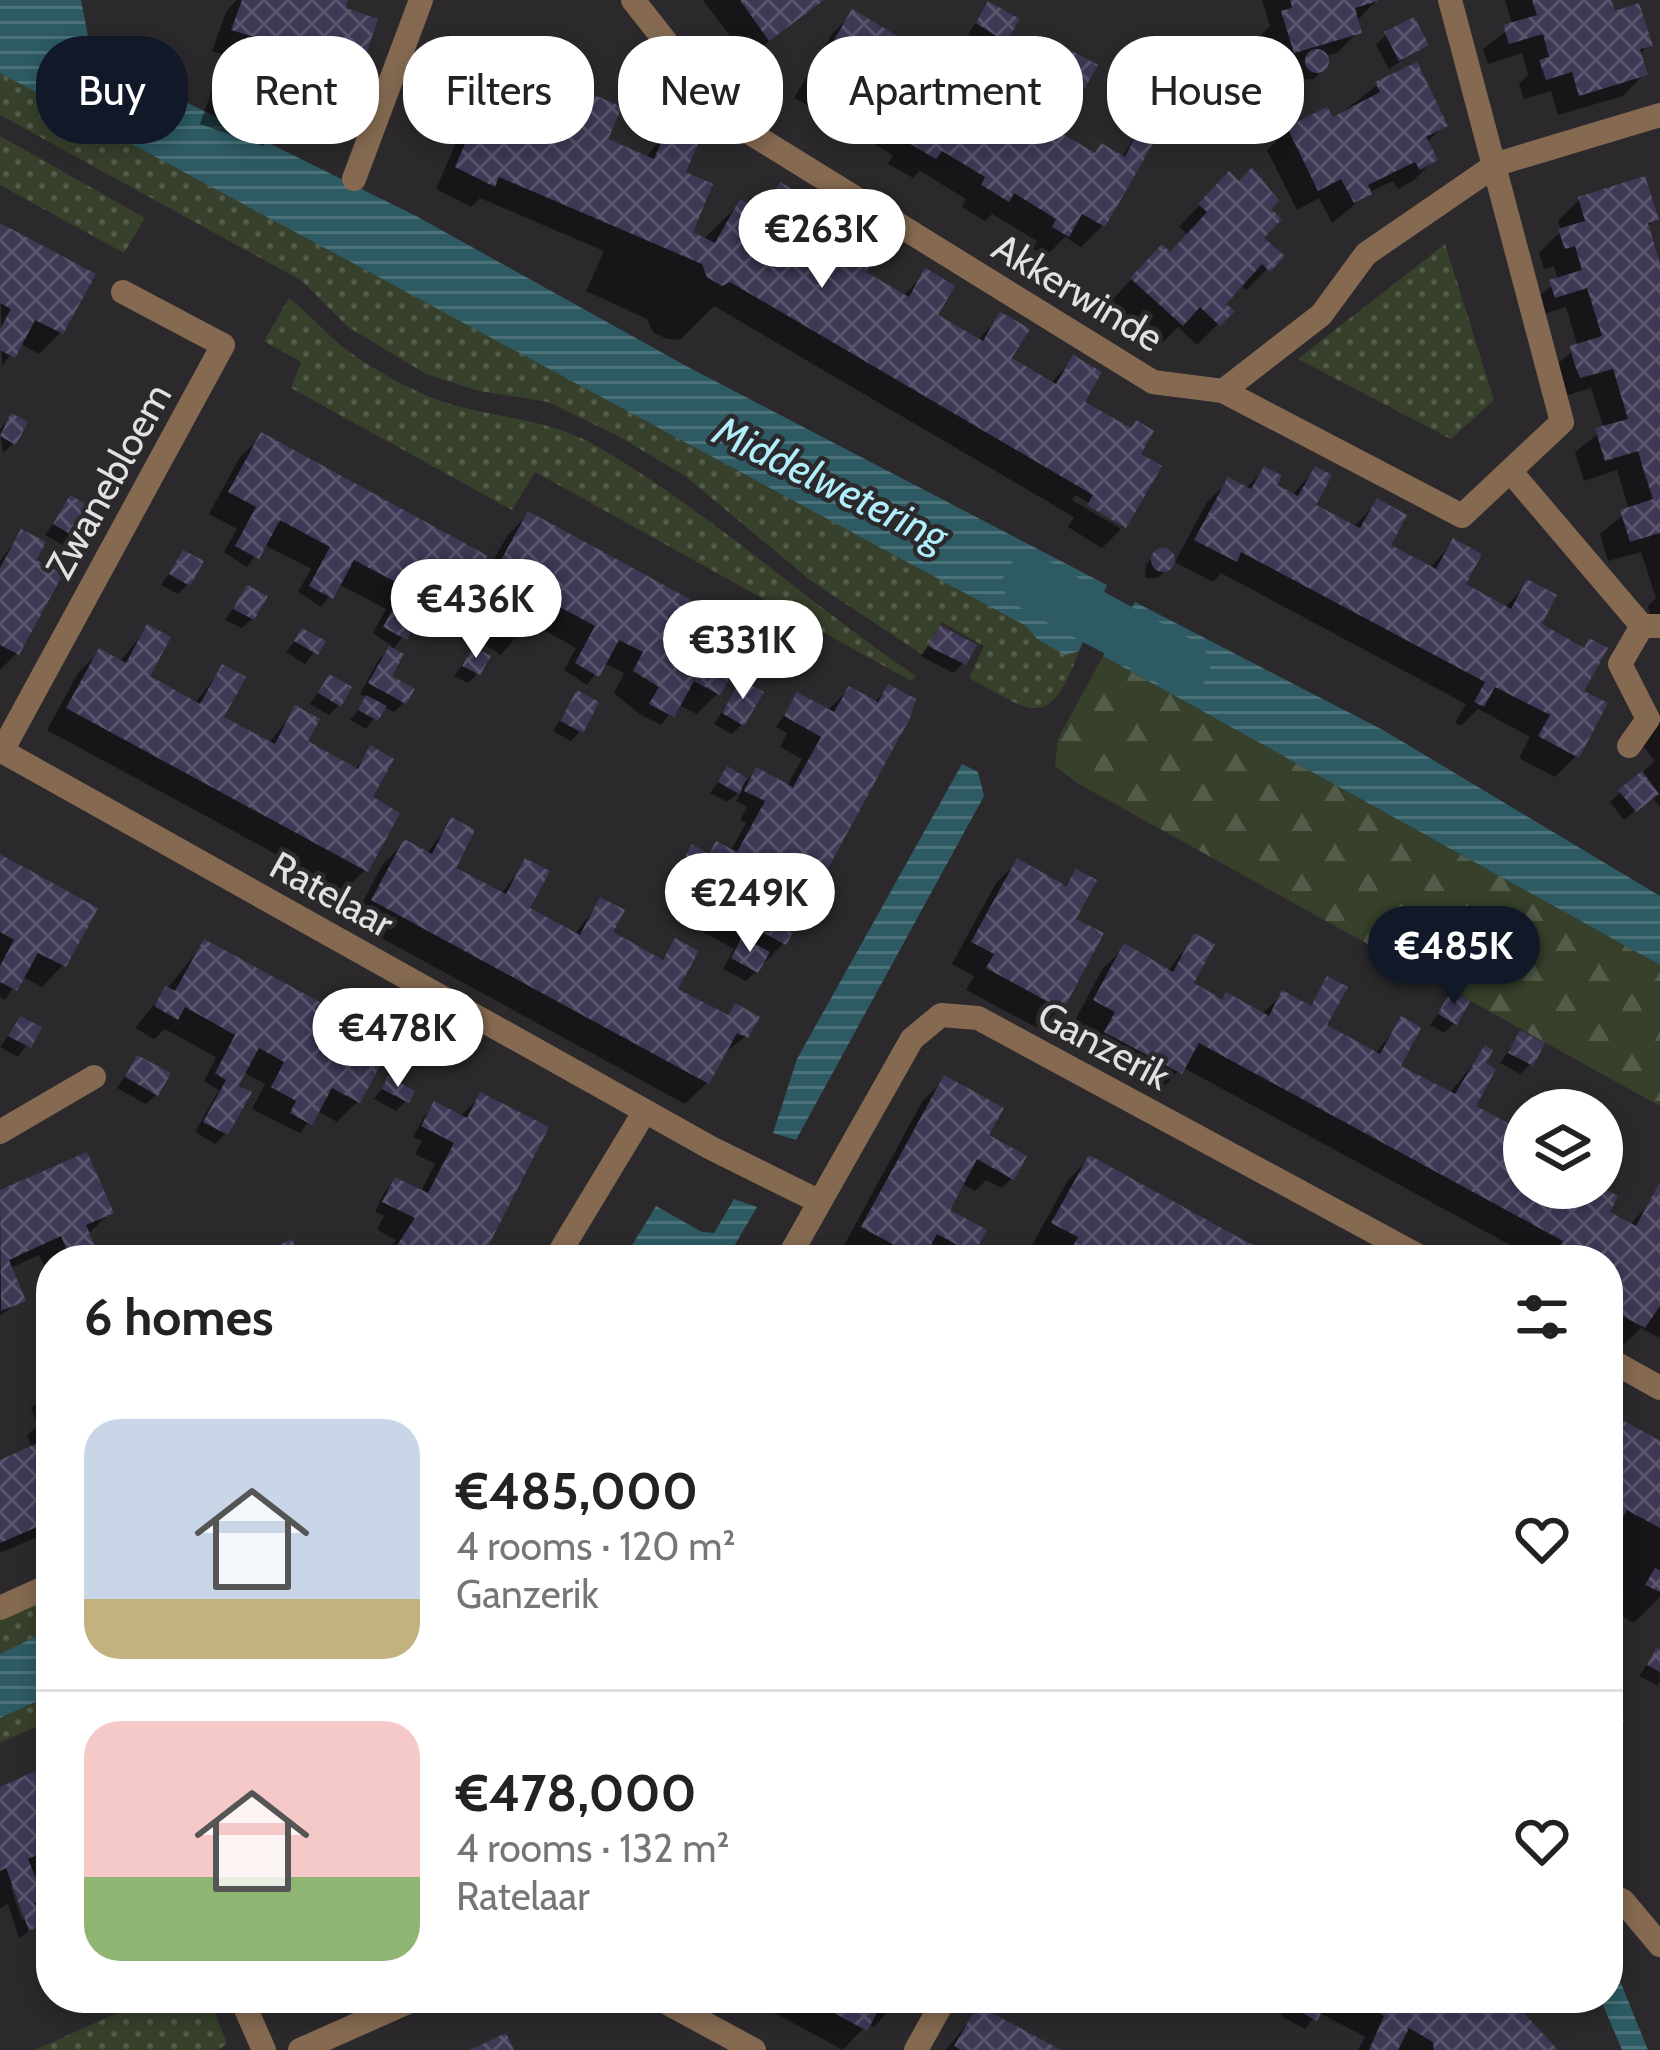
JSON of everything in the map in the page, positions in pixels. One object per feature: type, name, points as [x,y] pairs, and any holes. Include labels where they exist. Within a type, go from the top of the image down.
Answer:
[{"type":"street","points":[[354,178],[422,0]]},
{"type":"street","name":"Akkerwinde","points":[[633,0],[726,118],[1153,382],[1223,391],[1462,516],[1562,422],[1450,0]]},
{"type":"street","points":[[1223,391],[1321,315],[1366,254],[1497,164],[1660,115]]},
{"type":"street","name":"Zwanebloem","points":[[1,750],[223,345],[123,292]]},
{"type":"street","points":[[1510,472],[1651,626],[1620,664],[1648,719],[1629,746]]},
{"type":"street","name":"Ratelaar","points":[[1,750],[645,1112],[820,1202]]},
{"type":"street","name":"Ganzerik","points":[[796,1245],[912,1039],[941,1015],[978,1018],[1398,1245]]},
{"type":"street","points":[[0,1132],[94,1077]]},
{"type":"street","points":[[564,1245],[645,1112]]},
{"type":"street","points":[[1623,1367],[1660,1388]]},
{"type":"street","points":[[0,1608],[36,1592]]},
{"type":"street","points":[[1623,1901],[1660,1945]]},
{"type":"street","points":[[248,2013],[264,2050]]},
{"type":"street","points":[[300,2050],[383,2013]]},
{"type":"street","points":[[686,2013],[754,2050]]},
{"type":"street","points":[[916,2050],[937,2013]]},
{"type":"green space","points":[[0,73],[36,92],[36,135],[0,115]]},
{"type":"green space","points":[[0,136],[145,218],[124,253],[0,185]]},
{"type":"green space","points":[[53,144],[132,144],[1027,626],[1037,639],[1079,651],[1068,677],[1048,705],[1036,708],[1009,700],[969,678],[984,646],[941,622],[923,655],[810,580],[685,476],[548,402],[479,391],[426,374],[348,327],[302,281]]},
{"type":"green space","points":[[1445,244],[1494,400],[1451,439],[1298,359]]},
{"type":"green space","points":[[289,298],[343,347],[413,389],[457,406],[546,425],[597,446],[680,500],[916,676],[911,681],[535,472],[512,510],[291,388],[301,362],[264,341]]},
{"type":"green space","points":[[1103,656],[1660,965],[1660,1106],[1077,783],[1055,766],[1058,739]]},
{"type":"green space","points":[[36,1599],[36,1636],[0,1654],[0,1617]]},
{"type":"green space","points":[[36,1702],[36,1727],[0,1743],[0,1718]]},
{"type":"green space","points":[[117,2013],[215,2013],[227,2044],[217,2050],[35,2050]]},
{"type":"water","points":[[0,0],[81,0],[88,36],[36,36],[36,92],[0,73]]},
{"type":"water","points":[[188,103],[212,115],[212,144],[271,144],[416,216],[688,367],[1107,585],[1079,651],[1065,655],[1037,639],[1026,626],[132,144],[188,144]]},
{"type":"water","points":[[1135,602],[1383,730],[1660,896],[1660,965],[1103,656]]},
{"type":"water","points":[[962,764],[978,772],[984,796],[796,1140],[773,1133],[797,1059]]},
{"type":"water","points":[[734,1199],[757,1207],[735,1245],[632,1245],[656,1206],[702,1232],[714,1233]]},
{"type":"water","points":[[36,1636],[36,1702],[0,1718],[0,1654]]},
{"type":"water","points":[[1623,1988],[1648,2050],[1622,2050],[1606,2013],[1623,2013]]},
{"type":"building","points":[[242,0],[348,0],[346,8],[378,19],[372,36],[251,36],[231,30]]},
{"type":"building","points":[[740,0],[824,0],[776,36],[765,36]]},
{"type":"building","points":[[1290,0],[1378,0],[1355,8],[1362,33],[1304,50],[1304,36],[1289,36],[1281,11],[1292,8]]},
{"type":"building","points":[[1532,0],[1611,0],[1615,11],[1639,3],[1653,46],[1640,49],[1648,75],[1579,96],[1572,72],[1546,80],[1539,60],[1549,57],[1543,34],[1509,44],[1503,25],[1537,15]]},
{"type":"building","points":[[988,1],[1020,19],[1010,36],[997,36],[976,23]]},
{"type":"building","points":[[852,9],[898,36],[836,36]]},
{"type":"building","points":[[1414,17],[1429,45],[1399,61],[1384,32]]},
{"type":"building","points":[[1317,49],[1329,61],[1317,73],[1305,61]]},
{"type":"building","points":[[1083,57],[1098,65],[1083,87]]},
{"type":"building","points":[[1417,62],[1448,126],[1426,137],[1438,160],[1420,170],[1415,162],[1368,185],[1372,194],[1354,203],[1341,179],[1318,191],[1295,144],[1304,144],[1304,118],[1327,107],[1333,117],[1380,92],[1375,82]]},
{"type":"building","points":[[594,95],[618,105],[608,139],[618,144],[654,159],[661,144],[698,144],[686,172],[713,184],[693,232],[715,243],[740,199],[763,212],[780,182],[810,199],[792,229],[836,255],[853,225],[883,243],[866,272],[909,297],[925,268],[955,286],[938,315],[983,341],[1000,312],[1013,319],[1030,329],[1012,358],[1056,384],[1073,355],[1102,372],[1085,402],[1131,428],[1136,420],[1154,431],[1141,454],[1162,466],[1126,528],[1087,505],[1093,495],[730,282],[722,286],[707,277],[702,264],[499,177],[495,187],[455,167],[465,144],[594,144]]},
{"type":"building","points":[[1101,143],[1125,157],[1132,144],[1153,144],[1105,227],[1082,214],[1069,237],[1052,227],[1056,219],[1014,193],[1009,202],[981,185],[985,177],[942,151],[936,159],[910,144],[1080,144],[1095,153]]},
{"type":"building","points":[[1252,167],[1279,201],[1271,209],[1282,219],[1264,238],[1285,256],[1270,272],[1262,264],[1226,304],[1235,311],[1220,326],[1200,307],[1183,326],[1130,278],[1162,244],[1170,252],[1207,212],[1198,204],[1229,171],[1239,181]]},
{"type":"building","points":[[1645,176],[1659,220],[1648,223],[1660,264],[1660,533],[1630,542],[1620,510],[1653,499],[1638,451],[1605,461],[1600,445],[1595,428],[1628,419],[1613,369],[1580,378],[1570,346],[1602,336],[1587,288],[1555,298],[1549,280],[1582,270],[1575,246],[1565,249],[1558,229],[1585,221],[1578,197]]},
{"type":"building","points":[[0,223],[96,274],[63,334],[35,320],[15,358],[0,350],[0,329],[11,309],[0,303]]},
{"type":"building","points":[[11,413],[28,422],[16,445],[0,436]]},
{"type":"building","points":[[261,432],[488,556],[456,616],[428,600],[407,640],[383,627],[405,587],[354,560],[333,599],[309,586],[330,547],[280,520],[259,559],[235,546],[256,507],[228,492]]},
{"type":"building","points":[[1264,466],[1282,476],[1277,485],[1298,496],[1315,466],[1332,475],[1316,505],[1360,528],[1377,498],[1407,515],[1391,545],[1436,569],[1453,538],[1482,554],[1466,584],[1511,609],[1527,579],[1557,595],[1542,624],[1584,648],[1589,638],[1608,648],[1584,691],[1608,703],[1579,758],[1538,736],[1550,715],[1495,687],[1484,707],[1474,702],[1485,682],[1241,552],[1237,562],[1194,540],[1228,477],[1251,489]]},
{"type":"building","points":[[70,495],[99,511],[82,541],[53,524]]},
{"type":"building","points":[[528,511],[754,634],[720,695],[694,681],[674,717],[649,704],[659,687],[633,671],[643,652],[619,640],[599,677],[575,663],[595,626],[545,599],[525,636],[476,605]]},
{"type":"building","points":[[21,529],[46,542],[36,560],[63,574],[19,655],[0,645],[0,568]]},
{"type":"building","points":[[1163,548],[1175,560],[1163,572],[1151,560]]},
{"type":"building","points":[[183,550],[204,561],[190,586],[169,574]]},
{"type":"building","points":[[247,585],[268,596],[254,620],[233,609]]},
{"type":"building","points":[[147,624],[171,637],[150,676],[200,704],[222,664],[246,677],[224,717],[275,744],[295,705],[320,719],[308,741],[358,769],[370,745],[394,759],[373,797],[400,813],[368,872],[66,708],[99,648],[126,663]]},
{"type":"building","points":[[940,625],[977,645],[966,665],[928,646]]},
{"type":"building","points":[[302,628],[326,641],[318,655],[294,641]]},
{"type":"building","points":[[389,646],[404,654],[392,676],[415,689],[406,704],[368,683]]},
{"type":"building","points":[[473,647],[491,656],[480,675],[462,666]]},
{"type":"building","points":[[329,674],[352,687],[341,707],[318,693]]},
{"type":"building","points":[[741,679],[764,692],[744,726],[722,713]]},
{"type":"building","points":[[888,684],[916,699],[910,718],[786,945],[710,904],[725,877],[685,857],[692,844],[709,854],[716,841],[737,852],[765,801],[744,791],[756,767],[793,787],[821,737],[784,716],[797,692],[834,712],[849,686],[878,702]]},
{"type":"building","points":[[577,690],[599,702],[583,733],[560,721]]},
{"type":"building","points":[[366,695],[387,706],[378,721],[358,710]]},
{"type":"building","points":[[727,766],[747,778],[739,794],[718,782]]},
{"type":"building","points":[[1642,771],[1659,794],[1636,812],[1618,790]]},
{"type":"building","points":[[451,817],[475,830],[456,868],[506,894],[525,858],[550,871],[530,908],[554,921],[580,935],[600,897],[625,910],[613,932],[663,960],[675,938],[699,951],[678,989],[728,1015],[735,1003],[760,1017],[748,1038],[737,1033],[709,1084],[371,900],[404,839],[432,854]]},
{"type":"building","points":[[0,854],[98,908],[66,967],[38,953],[17,991],[0,982],[0,966],[14,940],[0,932]]},
{"type":"building","points":[[1017,858],[1066,886],[1076,869],[1097,880],[1076,919],[1104,933],[1063,1010],[986,968],[994,954],[971,942]]},
{"type":"building","points":[[1194,933],[1215,944],[1194,983],[1222,999],[1226,992],[1269,1016],[1282,990],[1311,1006],[1327,976],[1348,987],[1327,1025],[1380,1054],[1401,1016],[1421,1028],[1401,1066],[1455,1094],[1485,1045],[1493,1050],[1486,1063],[1496,1069],[1476,1106],[1503,1121],[1503,1208],[1199,1043],[1182,1074],[1104,1032],[1115,1012],[1093,1000],[1124,943],[1173,972]]},
{"type":"building","points":[[742,937],[770,952],[758,973],[731,958]]},
{"type":"building","points":[[204,939],[393,1042],[360,1103],[332,1088],[312,1125],[290,1113],[296,1101],[271,1087],[284,1062],[259,1048],[238,1086],[252,1092],[228,1135],[203,1122],[226,1080],[215,1073],[235,1035],[185,1007],[178,1020],[154,1006],[166,986],[175,991]]},
{"type":"building","points":[[1450,991],[1470,1001],[1457,1025],[1438,1014]]},
{"type":"building","points":[[20,1016],[42,1027],[31,1048],[8,1036]]},
{"type":"building","points":[[1520,1030],[1545,1043],[1533,1066],[1508,1053]]},
{"type":"building","points":[[137,1055],[171,1073],[158,1096],[125,1077]]},
{"type":"building","points":[[944,1075],[1004,1108],[989,1135],[1027,1156],[1014,1180],[977,1159],[950,1210],[987,1230],[979,1245],[957,1245],[937,1234],[931,1245],[894,1245],[861,1227]]},
{"type":"building","points":[[388,1076],[415,1091],[409,1103],[382,1089]]},
{"type":"building","points":[[480,1092],[549,1127],[489,1245],[397,1245],[415,1218],[382,1202],[395,1177],[428,1193],[454,1143],[421,1126],[434,1101],[467,1118]]},
{"type":"building","points":[[87,1152],[114,1213],[86,1225],[95,1245],[65,1245],[61,1236],[9,1260],[26,1301],[1,1311],[0,1190]]},
{"type":"building","points":[[1089,1155],[1254,1245],[1073,1245],[1078,1237],[1051,1223]]},
{"type":"building","points":[[1660,1182],[1660,1306],[1645,1328],[1623,1316],[1623,1245],[1561,1245],[1563,1241],[1504,1209],[1612,1209],[1636,1226]]},
{"type":"building","points":[[1623,1420],[1660,1441],[1660,1528],[1627,1510],[1623,1517]]},
{"type":"building","points":[[36,1444],[36,1527],[0,1543],[0,1460]]},
{"type":"building","points":[[1655,1568],[1660,1570],[1660,1592],[1645,1585]]},
{"type":"building","points":[[1660,1649],[1660,1672],[1647,1665]]},
{"type":"building","points":[[36,1771],[36,1856],[28,1859],[36,1878],[36,1928],[29,1931],[6,1868],[0,1871],[0,1787]]},
{"type":"building","points":[[834,2013],[877,2013],[867,2031]]},
{"type":"building","points":[[973,2013],[993,2013],[1061,2050],[961,2050],[954,2046]]},
{"type":"building","points":[[1379,2013],[1524,2013],[1558,2050],[1434,2050],[1433,2042],[1409,2028],[1398,2050],[1369,2050],[1384,2016]]},
{"type":"building","points":[[506,2033],[514,2050],[470,2050]]},
{"type":"waterway","name":"Middelwetering","points":[[1030,582],[1183,666]]}]
